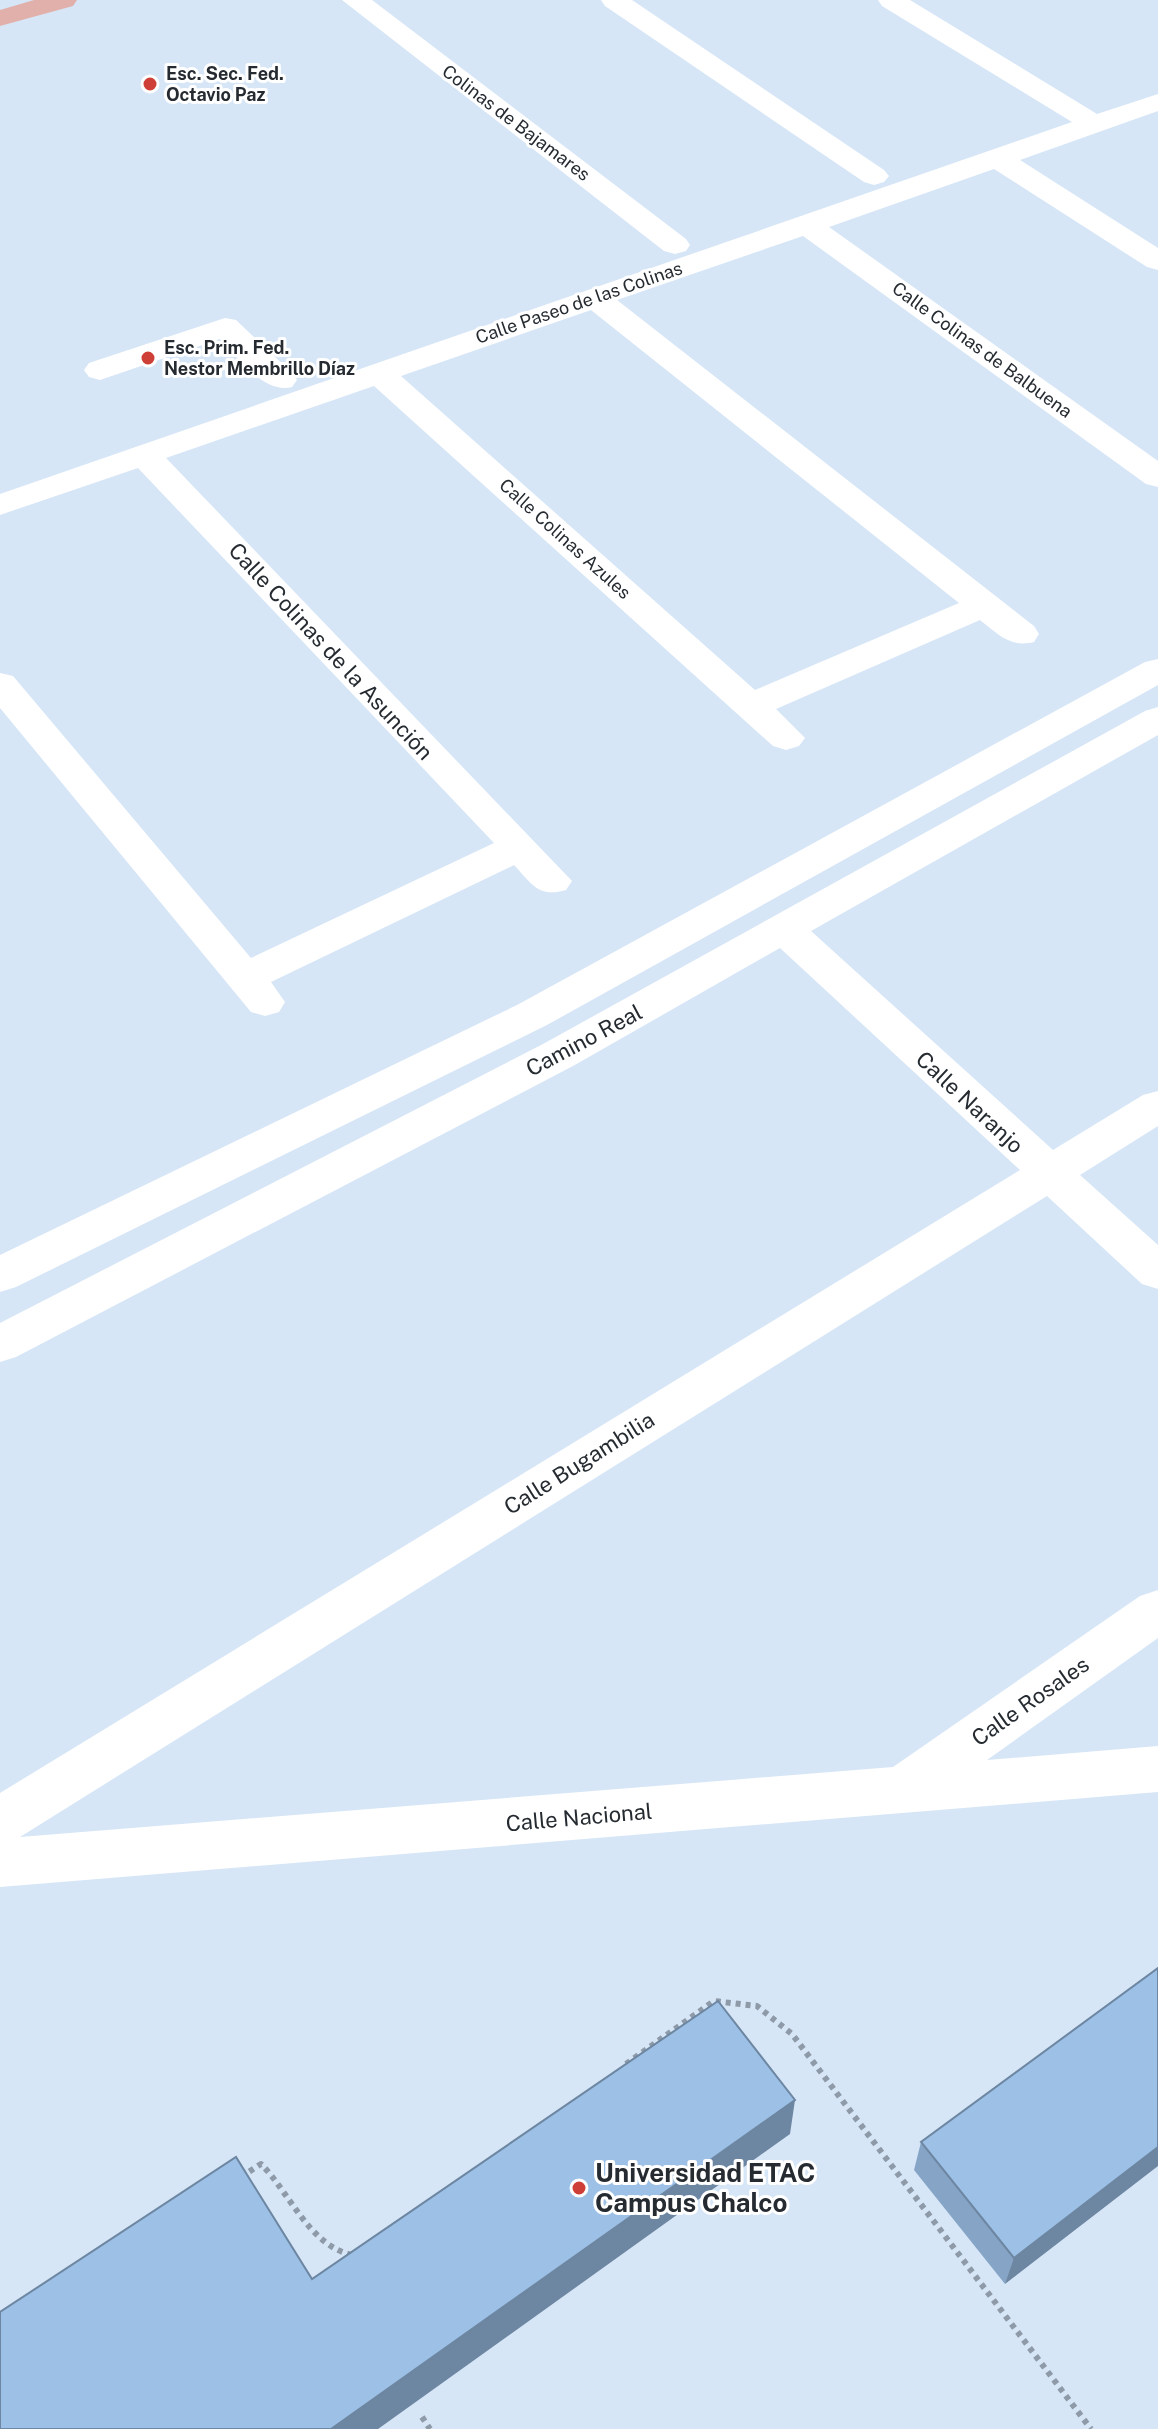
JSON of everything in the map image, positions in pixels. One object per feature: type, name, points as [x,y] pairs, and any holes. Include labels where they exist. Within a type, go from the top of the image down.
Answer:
[{"type":"main road","points":[[0,18],[64,0]]},
{"type":"street","points":[[614,0],[874,176]]},
{"type":"street","points":[[891,0],[1081,116]]},
{"type":"street","name":"Colinas de Bajamares","points":[[359,1],[675,245]]},
{"type":"street","name":"Calle Paseo de las Colinas","points":[[1,496],[144,455],[997,158],[1158,78]]},
{"type":"street","name":"Calle Paseo de las Colinas","points":[[1,496],[281,380],[874,176],[1081,116],[1158,102]]},
{"type":"street","points":[[997,158],[1158,261]]},
{"type":"street","name":"Calle Colinas de Balbuena","points":[[806,224],[1158,477]]},
{"type":"street","points":[[595,298],[1021,634]]},
{"type":"street","points":[[100,370],[225,327],[281,380]]},
{"type":"street","name":"Calle Colinas Azules","points":[[379,373],[786,738]]},
{"type":"street","name":"Calle Colinas de la Asunción","points":[[144,455],[517,848],[552,881]]},
{"type":"street","points":[[751,706],[984,605]]},
{"type":"street","points":[[0,1275],[532,1015],[1158,670]]},
{"type":"street","points":[[0,684],[254,990],[517,848]]},
{"type":"street","name":"Camino Real","points":[[0,1344],[558,1055],[1158,719]]},
{"type":"street","name":"Calle Naranjo","points":[[785,930],[1158,1272]]},
{"type":"street","name":"Calle Bugambilia","points":[[0,1821],[1158,1106]]},
{"type":"street","name":"Calle Rosales","points":[[901,1791],[1158,1611]]},
{"type":"street","name":"Calle Nacional","points":[[0,1863],[1158,1769]]},
{"type":"path","points":[[613,2073],[714,2001],[757,2006],[792,2034],[1091,2429]]},
{"type":"path","points":[[234,2181],[261,2164],[275,2175],[326,2245],[343,2255],[362,2254]]},
{"type":"path","points":[[422,2417],[430,2429]]},
{"type":"building","points":[[1158,1968],[1158,2147],[1014,2258],[921,2142]]},
{"type":"building","points":[[718,2001],[795,2100],[331,2429],[0,2429],[0,2312],[236,2157],[312,2279]]},
{"type":"place","name":"Esc. Sec. Fed. Octavio Paz","points":[[150,84]]},
{"type":"place","name":"Esc. Prim. Fed. Nestor Membrillo Díaz","points":[[148,358]]},
{"type":"place","name":"Universidad ETAC Campus Chalco","points":[[579,2188]]}]
